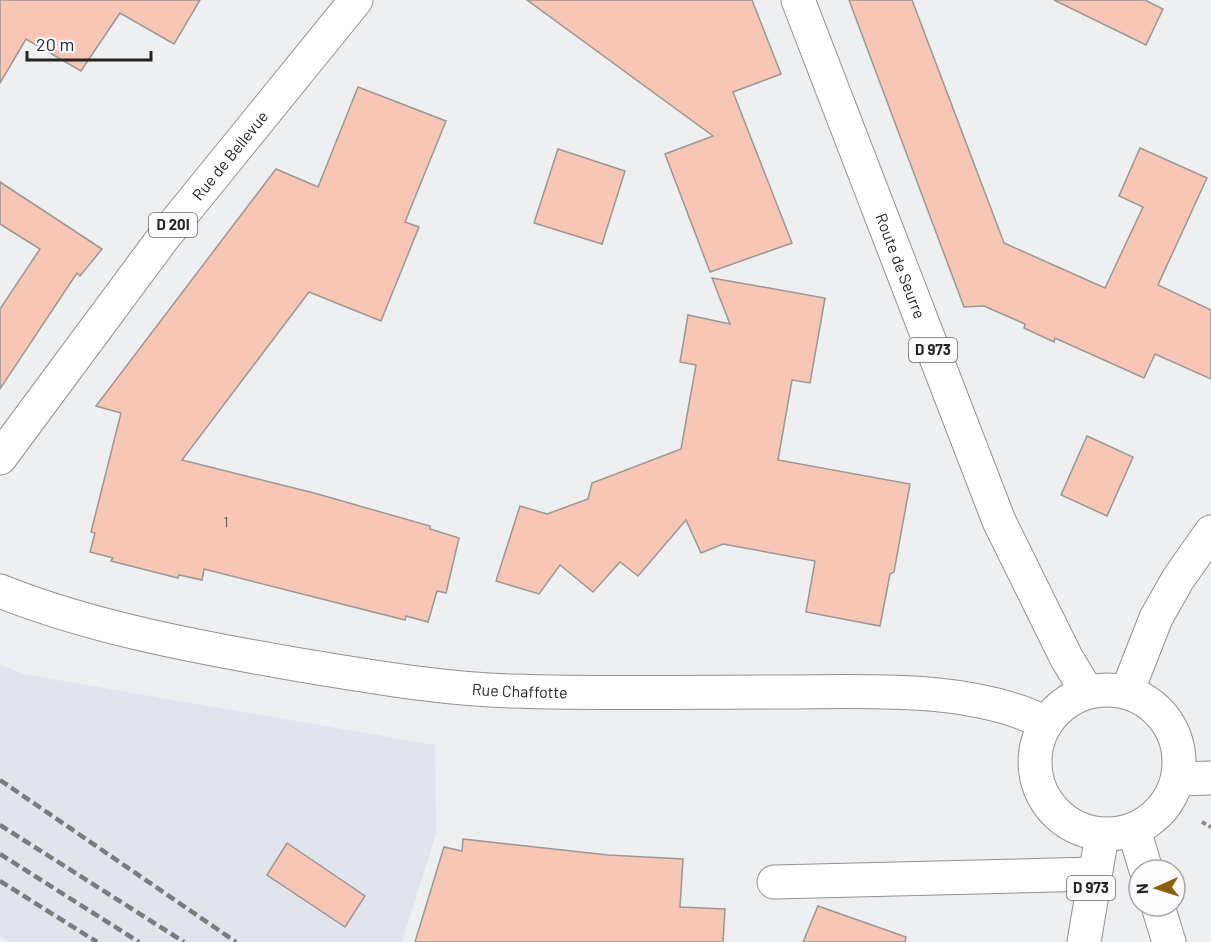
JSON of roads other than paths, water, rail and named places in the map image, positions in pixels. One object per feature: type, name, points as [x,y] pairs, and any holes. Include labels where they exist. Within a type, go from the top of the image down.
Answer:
[{"type":"main road","name":"Rue de Bellevue","points":[[0,458],[163,238],[356,0]]},
{"type":"main road","name":"Route de Seurre","points":[[798,0],[999,520],[1062,648],[1087,692]]},
{"type":"main road","points":[[1127,692],[1156,618],[1178,579],[1211,532]]},
{"type":"main road","name":"Rue Chaffotte","points":[[0,591],[134,631],[245,656],[380,678],[508,691],[885,693],[993,704],[1025,712],[1046,723]]},
{"type":"main road","points":[[1107,689],[1127,692],[1143,699],[1158,711],[1169,725],[1176,742],[1179,760],[1178,779],[1172,795],[1162,809],[1150,821],[1134,830],[1102,835],[1083,831],[1066,823],[1052,811],[1042,795],[1036,777],[1034,758],[1037,739],[1057,709],[1087,692],[1107,689]]},
{"type":"main road","points":[[1178,779],[1211,778]]},
{"type":"main road","points":[[1134,830],[1142,858]]},
{"type":"main road","name":"D 973","points":[[1084,942],[1102,835]]},
{"type":"main road","points":[[774,882],[1094,874]]},
{"type":"main road","points":[[1162,918],[1169,942]]},
{"type":"railway","points":[[0,780],[236,942]]},
{"type":"railway","points":[[0,825],[184,942]]},
{"type":"railway","points":[[0,854],[139,942]]},
{"type":"railway","points":[[0,881],[97,942]]}]
